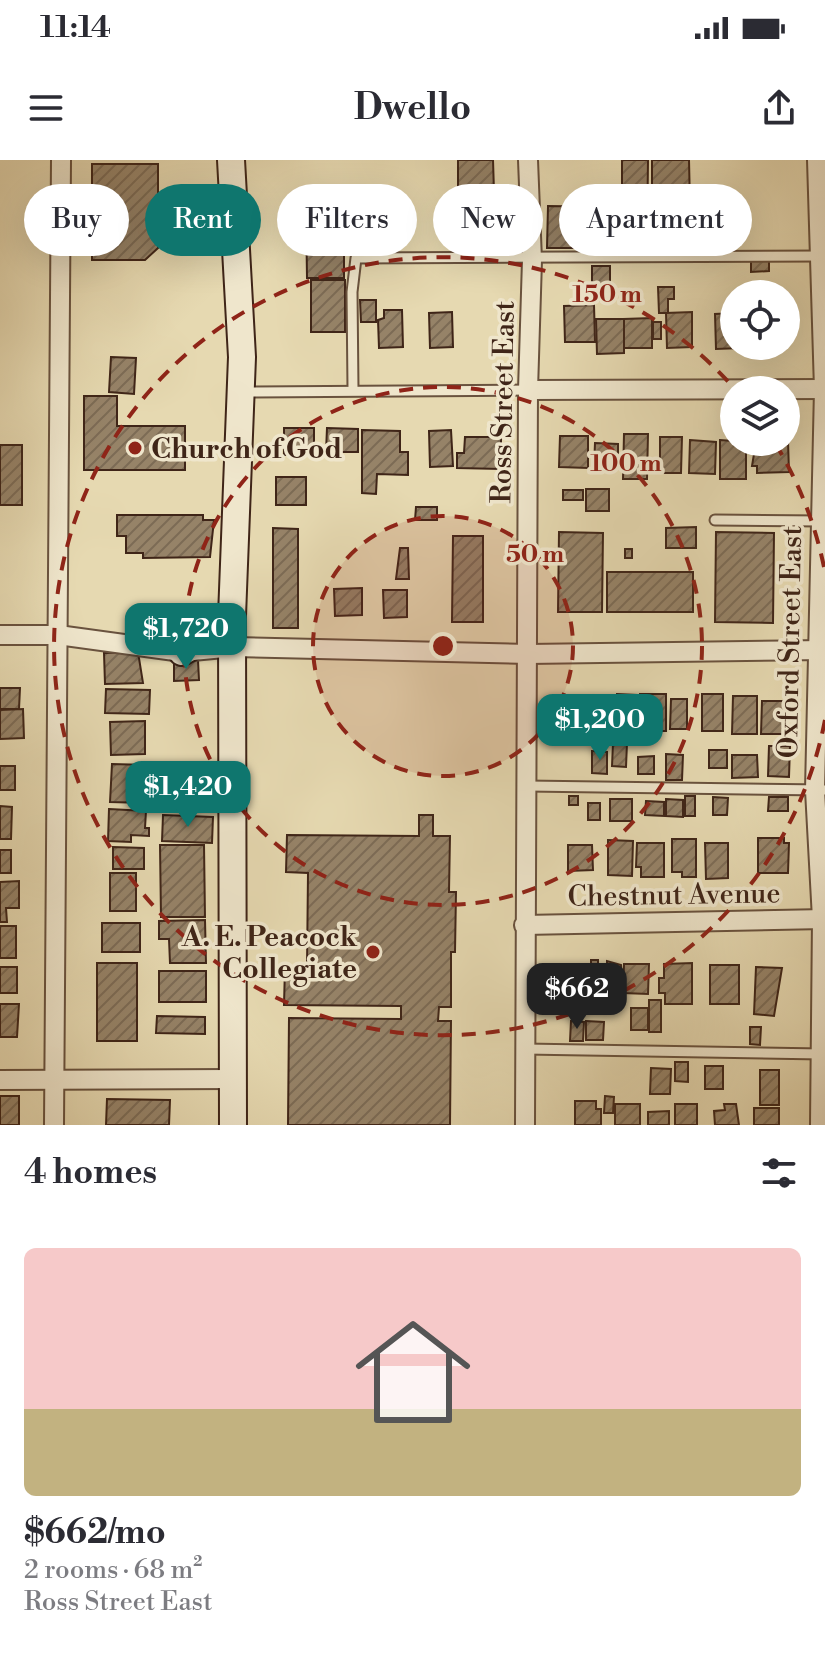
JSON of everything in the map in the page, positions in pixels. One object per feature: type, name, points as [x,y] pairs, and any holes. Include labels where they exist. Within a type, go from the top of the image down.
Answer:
[{"type":"street","points":[[54,1125],[61,160]]},
{"type":"street","points":[[231,160],[242,357],[232,616],[233,1125]]},
{"type":"street","name":"Ross Street East","points":[[525,1125],[528,390],[532,260],[528,160]]},
{"type":"street","name":"Oxford Street East","points":[[817,160],[824,389],[820,790],[824,919],[820,1125]]},
{"type":"street","points":[[528,390],[824,389]]},
{"type":"street","points":[[182,652],[216,633],[232,616]]},
{"type":"street","points":[[0,635],[58,635],[182,652],[234,647],[528,654],[822,650]]},
{"type":"street","name":"Chestnut Avenue","points":[[524,925],[824,919]]},
{"type":"street","points":[[0,1080],[233,1079]]},
{"type":"lane","points":[[353,389],[352,292],[356,258],[532,260],[821,256]]},
{"type":"lane","points":[[239,392],[528,390]]},
{"type":"lane","points":[[715,520],[822,521]]},
{"type":"lane","points":[[527,786],[820,790]]},
{"type":"lane","points":[[525,1049],[822,1054]]},
{"type":"building","points":[[458,160],[493,160],[494,184],[458,184]]},
{"type":"building","points":[[622,160],[648,160],[648,184],[622,184]]},
{"type":"building","points":[[652,160],[689,160],[690,184],[652,184]]},
{"type":"building","points":[[92,164],[158,164],[158,184],[145,184],[145,256],[149,256],[145,260],[92,260],[92,256],[129,256],[129,184],[92,184]]},
{"type":"building","points":[[548,206],[559,206],[559,248],[547,248]]},
{"type":"building","points":[[307,256],[344,256],[344,278],[307,278]]},
{"type":"building","points":[[751,259],[769,259],[769,271],[751,272]]},
{"type":"building","points":[[592,266],[610,266],[610,301],[592,301]]},
{"type":"building","points":[[311,280],[345,280],[345,332],[311,332]]},
{"type":"building","points":[[658,287],[674,287],[674,299],[668,299],[668,313],[659,313]]},
{"type":"building","points":[[360,300],[376,300],[376,322],[361,322]]},
{"type":"building","points":[[594,305],[595,342],[565,342],[564,306]]},
{"type":"building","points":[[384,310],[402,310],[403,347],[379,348],[378,320],[384,318]]},
{"type":"building","points":[[452,312],[453,347],[430,348],[429,313]]},
{"type":"building","points":[[692,312],[692,347],[667,348],[666,313]]},
{"type":"building","points":[[715,314],[720,314],[720,349],[716,349]]},
{"type":"building","points":[[652,318],[652,348],[624,348],[624,319]]},
{"type":"building","points":[[596,319],[624,319],[624,353],[597,354]]},
{"type":"building","points":[[653,322],[661,322],[661,339],[653,339]]},
{"type":"building","points":[[111,357],[136,358],[134,394],[109,392]]},
{"type":"building","name":"Church of God","points":[[84,396],[117,396],[117,426],[185,426],[185,470],[84,470]]},
{"type":"building","points":[[284,428],[314,428],[314,455],[284,455]]},
{"type":"building","points":[[327,428],[358,429],[358,452],[326,452]]},
{"type":"building","points":[[362,430],[400,431],[400,452],[408,452],[408,475],[377,474],[376,494],[362,493]]},
{"type":"building","points":[[451,430],[453,466],[430,467],[429,431]]},
{"type":"building","points":[[624,434],[648,434],[647,479],[623,479]]},
{"type":"building","points":[[560,436],[588,436],[588,468],[559,467]]},
{"type":"building","points":[[465,437],[501,437],[501,469],[457,468],[457,453],[464,453]]},
{"type":"building","points":[[660,437],[682,437],[681,473],[660,473]]},
{"type":"building","points":[[690,440],[716,442],[715,474],[689,473]]},
{"type":"building","points":[[595,443],[618,444],[618,468],[594,468]]},
{"type":"building","points":[[0,445],[22,445],[22,505],[0,505]]},
{"type":"building","points":[[720,456],[746,456],[746,479],[720,479]]},
{"type":"building","points":[[754,456],[788,456],[789,472],[757,473],[757,466],[752,466]]},
{"type":"building","points":[[276,477],[306,477],[306,505],[276,505]]},
{"type":"building","points":[[586,489],[609,489],[609,511],[586,511]]},
{"type":"building","points":[[563,490],[583,490],[583,500],[563,500]]},
{"type":"building","points":[[416,507],[437,507],[437,520],[415,520]]},
{"type":"building","points":[[117,515],[203,515],[203,520],[214,520],[210,557],[143,558],[143,553],[126,553],[126,536],[117,536]]},
{"type":"building","points":[[696,527],[696,548],[666,548],[666,528]]},
{"type":"building","points":[[273,528],[298,529],[298,628],[273,628]]},
{"type":"building","points":[[559,532],[603,533],[602,612],[558,612]]},
{"type":"building","points":[[716,532],[774,533],[773,623],[715,622]]},
{"type":"building","points":[[453,536],[483,536],[483,622],[452,622]]},
{"type":"building","points":[[400,548],[408,548],[409,579],[396,579]]},
{"type":"building","points":[[625,549],[632,549],[632,558],[625,558]]},
{"type":"building","points":[[607,572],[693,572],[693,612],[607,612]]},
{"type":"building","points":[[362,588],[362,615],[335,616],[334,589]]},
{"type":"building","points":[[383,590],[407,590],[407,617],[384,618]]},
{"type":"building","points":[[138,652],[143,683],[105,684],[104,653]]},
{"type":"building","points":[[198,660],[199,680],[174,681],[174,661]]},
{"type":"building","points":[[0,688],[20,688],[19,709],[0,709]]},
{"type":"building","points":[[106,689],[150,690],[149,714],[105,713]]},
{"type":"building","points":[[617,694],[637,695],[637,730],[617,730]]},
{"type":"building","points":[[640,694],[666,694],[666,731],[639,731]]},
{"type":"building","points":[[702,694],[723,694],[723,731],[702,731]]},
{"type":"building","points":[[566,695],[581,695],[581,729],[558,729],[558,699],[566,699]]},
{"type":"building","points":[[582,696],[607,696],[607,726],[582,726]]},
{"type":"building","points":[[733,696],[757,696],[757,734],[732,734]]},
{"type":"building","points":[[671,699],[687,699],[687,729],[670,729]]},
{"type":"building","points":[[762,701],[786,701],[789,734],[761,734]]},
{"type":"building","points":[[23,709],[24,738],[0,739],[0,710]]},
{"type":"building","points":[[145,721],[145,754],[111,755],[110,722]]},
{"type":"building","points":[[613,743],[627,743],[626,767],[612,766]]},
{"type":"building","points":[[769,746],[790,746],[789,777],[768,776]]},
{"type":"building","points":[[709,750],[727,750],[727,768],[709,768]]},
{"type":"building","points":[[592,751],[607,752],[607,774],[592,773]]},
{"type":"building","points":[[666,754],[683,755],[682,780],[666,780]]},
{"type":"building","points":[[732,755],[757,755],[758,777],[732,778]]},
{"type":"building","points":[[654,756],[654,774],[638,774],[638,757]]},
{"type":"building","points":[[112,764],[147,765],[146,803],[110,802]]},
{"type":"building","points":[[0,766],[15,766],[15,790],[0,790]]},
{"type":"building","points":[[569,796],[578,796],[578,805],[569,805]]},
{"type":"building","points":[[685,796],[695,796],[695,816],[685,816]]},
{"type":"building","points":[[713,797],[728,798],[727,815],[713,815]]},
{"type":"building","points":[[769,797],[788,797],[788,811],[768,811]]},
{"type":"building","points":[[610,799],[632,799],[632,821],[610,821]]},
{"type":"building","points":[[666,799],[683,800],[683,817],[666,816]]},
{"type":"building","points":[[646,801],[664,802],[664,816],[645,815]]},
{"type":"building","points":[[588,803],[600,803],[600,820],[588,820]]},
{"type":"building","points":[[0,806],[12,807],[11,839],[0,839]]},
{"type":"building","points":[[109,809],[146,811],[145,828],[149,828],[149,836],[131,835],[131,842],[108,841]]},
{"type":"building","points":[[163,815],[213,817],[212,843],[162,841]]},
{"type":"building","name":"A. E. Peacock Collegiate","points":[[419,815],[433,815],[433,836],[450,836],[449,892],[456,892],[451,1007],[439,1007],[438,1021],[451,1021],[450,1125],[288,1125],[289,1018],[401,1019],[401,1006],[284,1005],[285,967],[307,967],[308,873],[286,872],[287,835],[419,836]]},
{"type":"building","points":[[758,838],[784,838],[784,843],[789,843],[788,873],[758,873]]},
{"type":"building","points":[[672,839],[696,839],[696,877],[682,877],[682,872],[672,872]]},
{"type":"building","points":[[608,840],[633,841],[632,876],[608,875]]},
{"type":"building","points":[[637,843],[664,843],[664,877],[641,877],[641,867],[636,867]]},
{"type":"building","points":[[705,843],[728,843],[728,878],[706,879]]},
{"type":"building","points":[[160,845],[204,845],[205,917],[161,917]]},
{"type":"building","points":[[568,845],[592,845],[593,870],[568,871]]},
{"type":"building","points":[[113,847],[144,848],[144,869],[113,869]]},
{"type":"building","points":[[0,850],[11,850],[11,873],[0,873]]},
{"type":"building","points":[[110,873],[136,873],[136,911],[110,911]]},
{"type":"building","points":[[19,881],[19,908],[6,908],[7,922],[0,922],[0,882]]},
{"type":"building","points":[[205,920],[206,963],[170,963],[169,939],[159,939],[159,921]]},
{"type":"building","points":[[102,923],[140,923],[140,952],[102,952]]},
{"type":"building","points":[[0,926],[16,926],[16,958],[0,958]]},
{"type":"building","points":[[591,960],[598,960],[598,965],[607,965],[607,961],[621,965],[622,991],[591,991]]},
{"type":"building","points":[[97,963],[137,963],[137,1041],[97,1041]]},
{"type":"building","points":[[692,963],[692,1004],[665,1004],[665,993],[659,993],[659,978],[664,978],[664,964]]},
{"type":"building","points":[[624,964],[649,964],[648,994],[623,993]]},
{"type":"building","points":[[710,965],[739,965],[739,1004],[710,1004]]},
{"type":"building","points":[[0,967],[17,967],[17,993],[0,993]]},
{"type":"building","points":[[558,967],[577,967],[577,989],[559,990]]},
{"type":"building","points":[[756,967],[782,968],[774,1016],[754,1014]]},
{"type":"building","points":[[159,971],[206,971],[206,1002],[159,1002]]},
{"type":"building","points":[[649,1000],[661,1000],[661,1032],[649,1032]]},
{"type":"building","points":[[0,1004],[19,1004],[17,1037],[0,1037]]},
{"type":"building","points":[[631,1008],[648,1008],[648,1030],[631,1030]]},
{"type":"building","points":[[157,1016],[205,1017],[205,1034],[156,1033]]},
{"type":"building","points":[[571,1021],[584,1022],[583,1041],[570,1041]]},
{"type":"building","points":[[586,1021],[604,1022],[603,1040],[586,1040]]},
{"type":"building","points":[[750,1027],[761,1027],[760,1045],[750,1044]]},
{"type":"building","points":[[675,1062],[688,1062],[688,1082],[675,1081]]},
{"type":"building","points":[[705,1066],[723,1066],[723,1089],[705,1089]]},
{"type":"building","points":[[651,1068],[671,1069],[670,1094],[650,1094]]},
{"type":"building","points":[[760,1070],[779,1070],[779,1105],[760,1105]]},
{"type":"building","points":[[0,1096],[19,1096],[19,1125],[0,1125]]},
{"type":"building","points":[[605,1096],[614,1097],[613,1113],[604,1113]]},
{"type":"building","points":[[107,1099],[170,1100],[169,1125],[106,1125]]},
{"type":"building","points":[[575,1101],[596,1101],[596,1109],[601,1109],[601,1125],[575,1125]]},
{"type":"building","points":[[615,1104],[640,1104],[640,1125],[615,1125]]},
{"type":"building","points":[[675,1104],[697,1104],[697,1125],[675,1125]]},
{"type":"building","points":[[724,1104],[736,1104],[739,1125],[715,1125],[714,1111],[725,1110]]},
{"type":"building","points":[[754,1108],[779,1108],[779,1125],[754,1125]]},
{"type":"building","points":[[669,1111],[669,1125],[648,1125],[648,1112]]},
{"type":"place","name":"Church of God","points":[[135,448]]},
{"type":"place","name":"A. E. Peacock Collegiate","points":[[373,952]]}]
